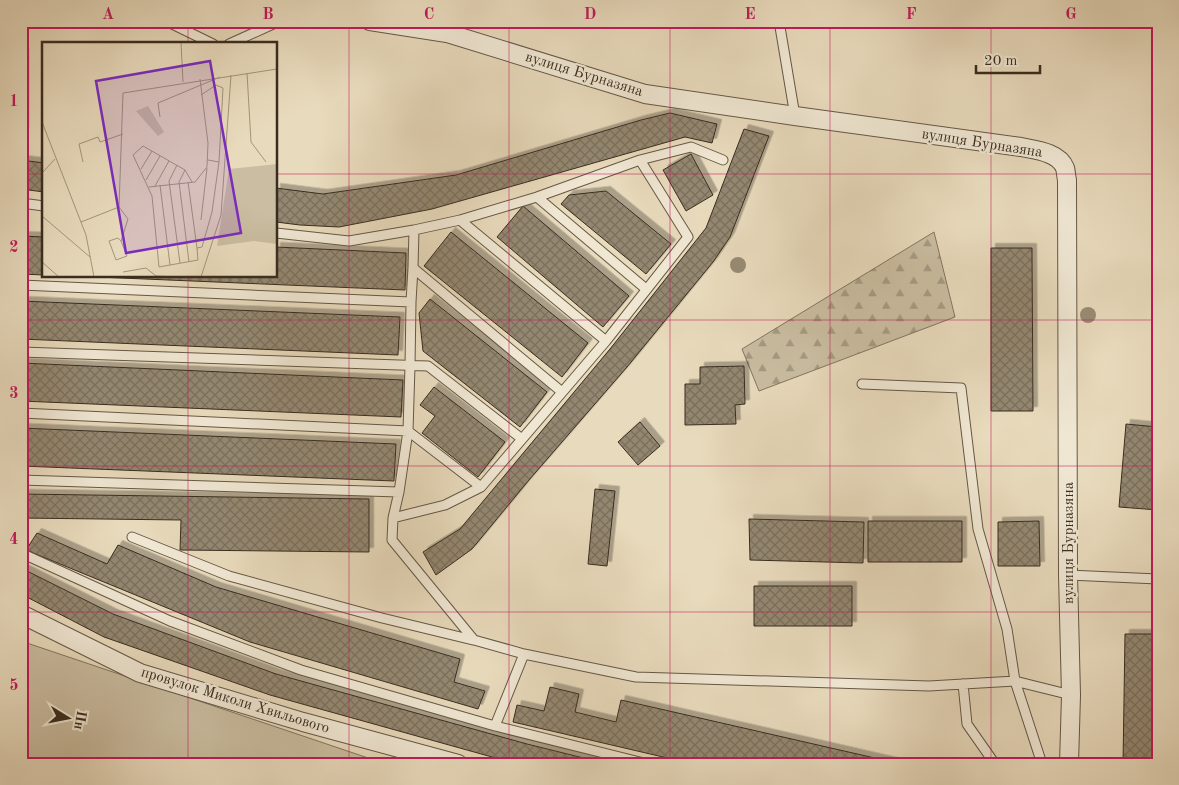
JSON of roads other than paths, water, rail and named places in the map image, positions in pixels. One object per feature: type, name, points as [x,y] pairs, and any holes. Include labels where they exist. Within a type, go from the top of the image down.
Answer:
[{"type":"street","name":"вулиця Бурназяна","points":[[370,21],[447,34],[645,94],[1021,147],[1042,152],[1062,162],[1065,167],[1067,180],[1068,575],[1071,695],[1069,764]]},
{"type":"street","name":"провулок Миколи Хвильового","points":[[21,614],[140,673],[303,722],[458,764]]},
{"type":"lane","points":[[166,21],[208,42]]},
{"type":"lane","points":[[233,42],[280,21]]},
{"type":"lane","points":[[779,21],[795,116]]},
{"type":"lane","points":[[278,233],[349,242],[460,220],[537,197],[640,160],[691,147],[723,160]]},
{"type":"lane","points":[[393,518],[445,505],[481,487],[606,341],[688,237],[640,160]]},
{"type":"lane","points":[[537,197],[646,290]]},
{"type":"lane","points":[[21,203],[42,206]]},
{"type":"lane","points":[[460,220],[606,341]]},
{"type":"lane","points":[[414,230],[408,432],[393,518],[392,540],[474,640]]},
{"type":"lane","points":[[413,268],[562,392]]},
{"type":"lane","points":[[21,285],[411,302]]},
{"type":"lane","points":[[21,352],[428,366],[522,439]]},
{"type":"lane","points":[[862,384],[961,388],[978,529],[1007,630],[1015,681],[1042,764]]},
{"type":"lane","points":[[21,413],[408,432],[481,487]]},
{"type":"lane","points":[[21,480],[399,492]]},
{"type":"lane","points":[[132,537],[229,576],[524,654],[636,677],[928,686],[1015,681],[1071,695]]},
{"type":"lane","points":[[21,553],[170,621],[301,670],[495,726],[648,764]]},
{"type":"lane","points":[[1068,575],[1158,579]]},
{"type":"lane","points":[[495,726],[524,654]]},
{"type":"lane","points":[[963,684],[967,724],[996,764]]}]
